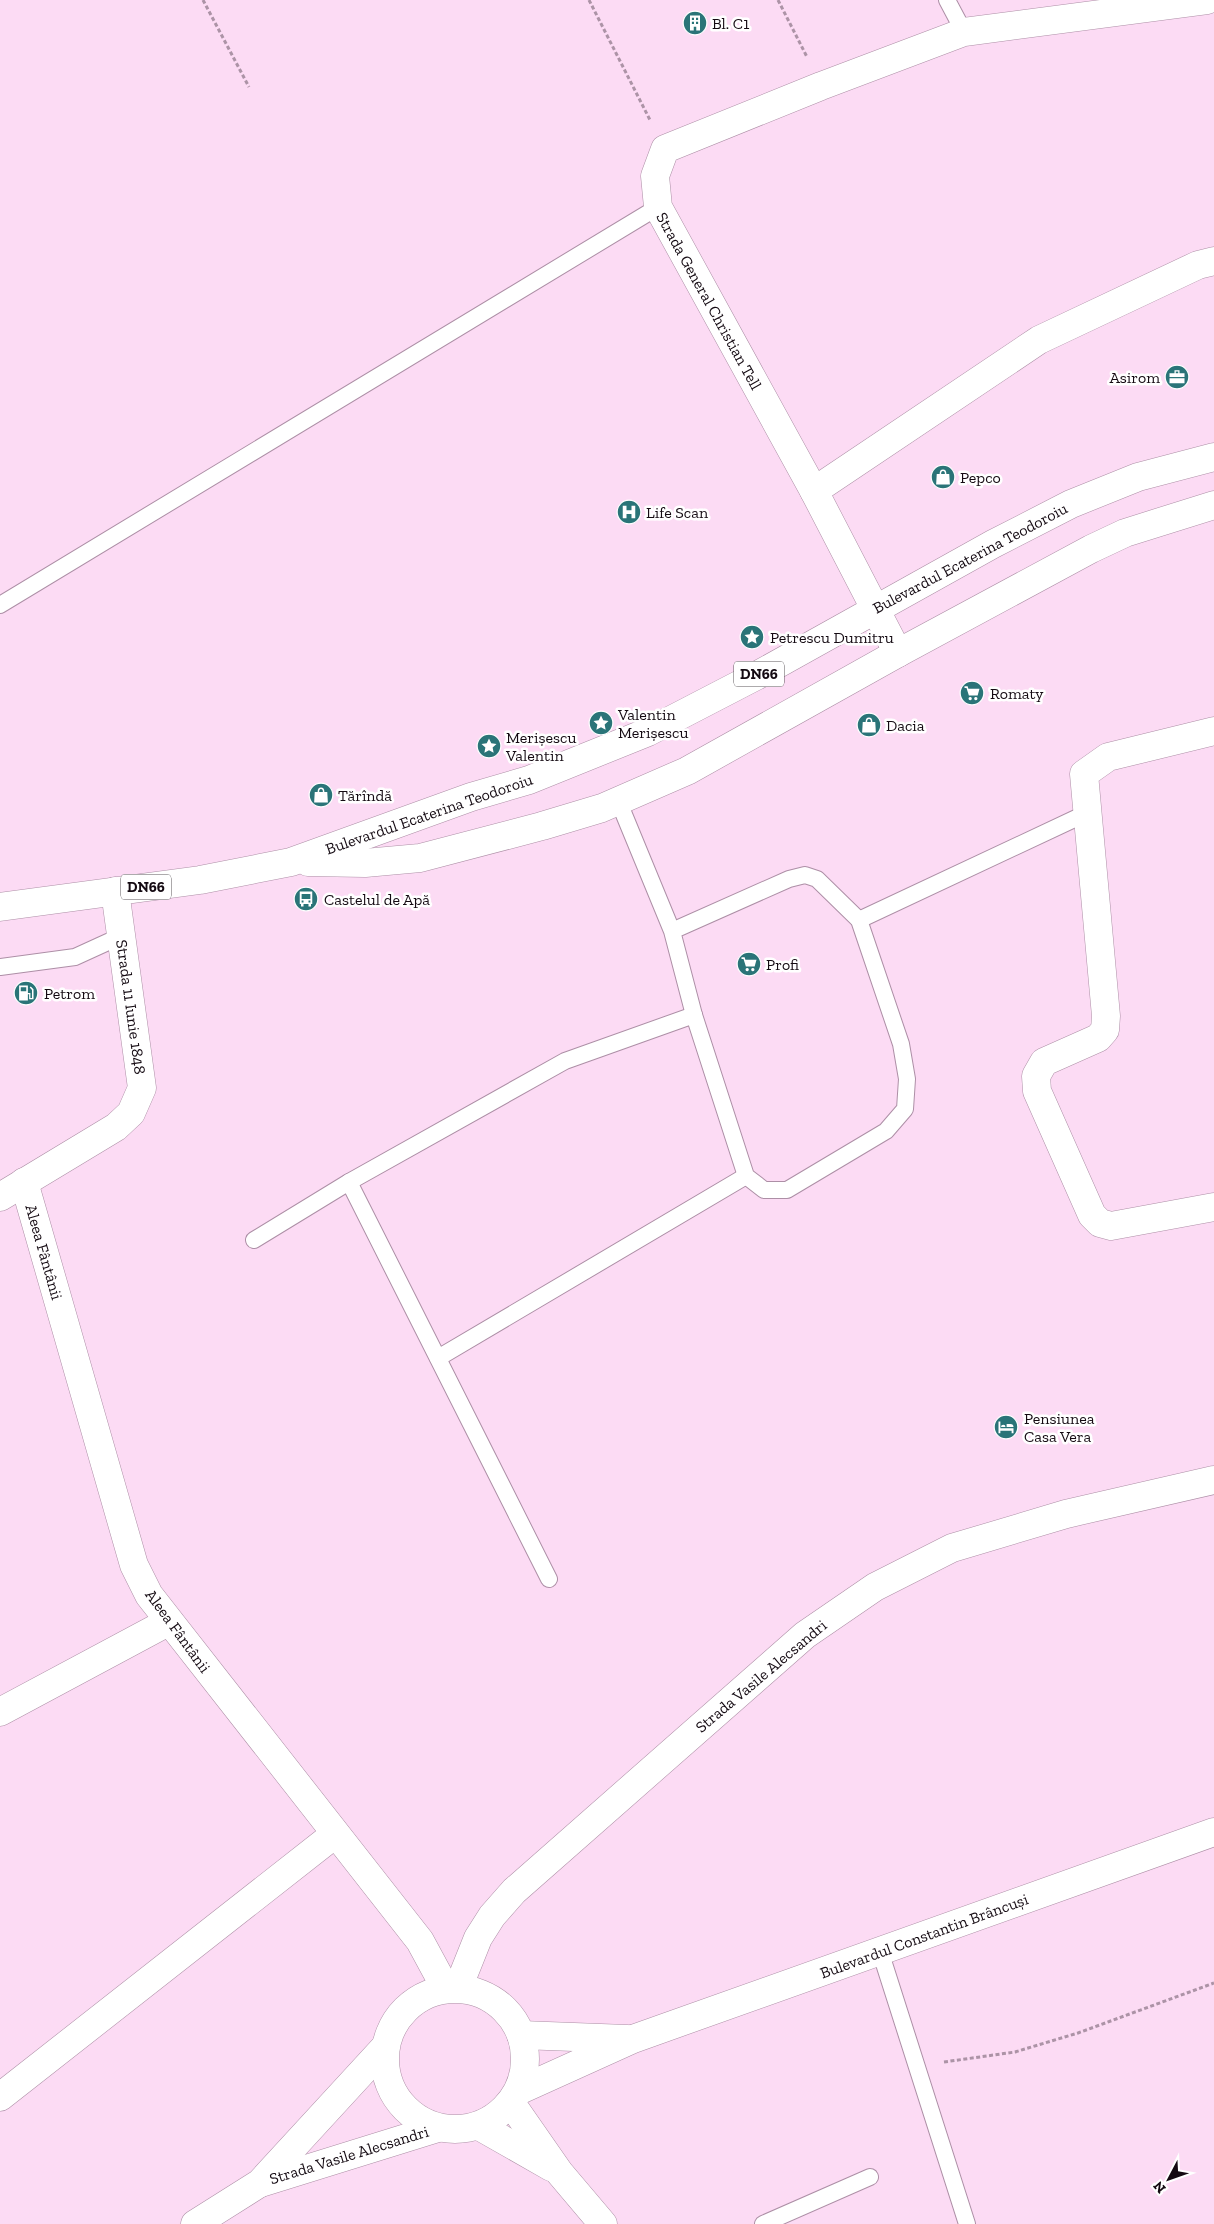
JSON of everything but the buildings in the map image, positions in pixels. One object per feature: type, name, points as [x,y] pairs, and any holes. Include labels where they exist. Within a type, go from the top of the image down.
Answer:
[{"type":"street","points":[[665,149],[821,86],[964,32],[1155,4],[1208,0]]},
{"type":"street","name":"Strada General Christian Tell","points":[[665,149],[655,176],[658,207],[814,492],[898,652]]},
{"type":"street","points":[[814,492],[1039,340],[1198,265],[1214,261]]},
{"type":"street","name":"Bulevardul Ecaterina Teodoroiu","points":[[0,907],[200,880],[291,862],[471,798],[529,780],[604,752],[648,732],[756,676],[874,608],[1071,504],[1138,478],[1214,457]]},
{"type":"street","name":"Bulevardul Ecaterina Teodoroiu","points":[[291,862],[365,863],[420,858],[542,826],[618,800],[688,772],[898,652],[1042,574],[1108,541],[1167,518],[1214,505]]},
{"type":"street","points":[[1214,732],[1108,757],[1084,774],[1106,1016],[1105,1030],[1098,1038],[1044,1062],[1036,1076],[1037,1091],[1092,1215],[1100,1223],[1111,1226],[1214,1207]]},
{"type":"street","name":"Strada 11 Iunie 1848","points":[[0,1197],[116,1127],[132,1113],[142,1088],[115,891]]},
{"type":"street","name":"Aleea Fântânii","points":[[24,1182],[134,1564],[149,1596],[420,1941],[452,1989]]},
{"type":"street","name":"Strada Vasile Alecsandri","points":[[452,1989],[478,1938],[492,1916],[514,1891],[805,1635],[875,1587],[952,1548],[1066,1514],[1214,1480]]},
{"type":"street","points":[[0,1712],[168,1622]]},
{"type":"street","name":"Bulevardul Constantin Brâncuși","points":[[514,2097],[633,2039],[1214,1832]]},
{"type":"street","points":[[0,2097],[335,1834]]},
{"type":"street","points":[[452,1989],[478,1992],[497,2002],[512,2017],[521,2036],[526,2054],[524,2073],[514,2097],[491,2120],[479,2126],[458,2130],[438,2128],[414,2116],[396,2097],[388,2082],[385,2046],[393,2026],[406,2008],[424,1995],[452,1989]]},
{"type":"street","name":"Bulevardul Constantin Brâncuși","points":[[521,2036],[633,2039]]},
{"type":"street","name":"Strada Vasile Alecsandri","points":[[260,2183],[385,2046]]},
{"type":"street","points":[[514,2097],[559,2172],[602,2224]]},
{"type":"street","points":[[479,2126],[559,2172]]},
{"type":"street","name":"Strada Vasile Alecsandri","points":[[195,2224],[260,2183],[438,2128]]},
{"type":"lane","points":[[947,0],[964,32]]},
{"type":"lane","points":[[0,605],[658,207]]},
{"type":"lane","points":[[618,800],[672,931],[694,1014],[746,1176],[764,1190],[788,1190],[886,1131],[905,1109],[907,1079],[901,1044],[859,920],[817,879],[805,875],[790,879],[672,931]]},
{"type":"lane","points":[[859,920],[1087,813]]},
{"type":"lane","points":[[0,967],[75,957],[122,936]]},
{"type":"lane","points":[[254,1240],[349,1182],[565,1061],[694,1014]]},
{"type":"lane","points":[[438,1358],[746,1176]]},
{"type":"lane","points":[[349,1182],[549,1579]]},
{"type":"lane","points":[[880,1951],[967,2224]]},
{"type":"lane","points":[[763,2224],[870,2177]]},
{"type":"path","points":[[202,0],[248,87]]},
{"type":"path","points":[[589,0],[665,149]]},
{"type":"path","points":[[778,0],[821,86]]},
{"type":"path","points":[[917,2066],[1015,2052],[1078,2033],[1214,1983]]},
{"type":"place","name":"Bl. C1","points":[[695,23]]},
{"type":"place","name":"Asirom","points":[[1177,377]]},
{"type":"place","name":"Pepco","points":[[943,477]]},
{"type":"place","name":"Life Scan","points":[[629,512]]},
{"type":"place","name":"Petrescu Dumitru","points":[[752,637]]},
{"type":"place","name":"Romaty","points":[[972,693]]},
{"type":"place","name":"Valentin Merișescu","points":[[601,723]]},
{"type":"place","name":"Dacia","points":[[869,725]]},
{"type":"place","name":"Merișescu Valentin","points":[[489,746]]},
{"type":"place","name":"Tărîndă","points":[[321,795]]},
{"type":"place","name":"Castelul de Apă","points":[[306,899]]},
{"type":"place","name":"Profi","points":[[749,964]]},
{"type":"place","name":"Petrom","points":[[26,993]]},
{"type":"place","name":"Pensiunea Casa Vera","points":[[1006,1427]]}]
